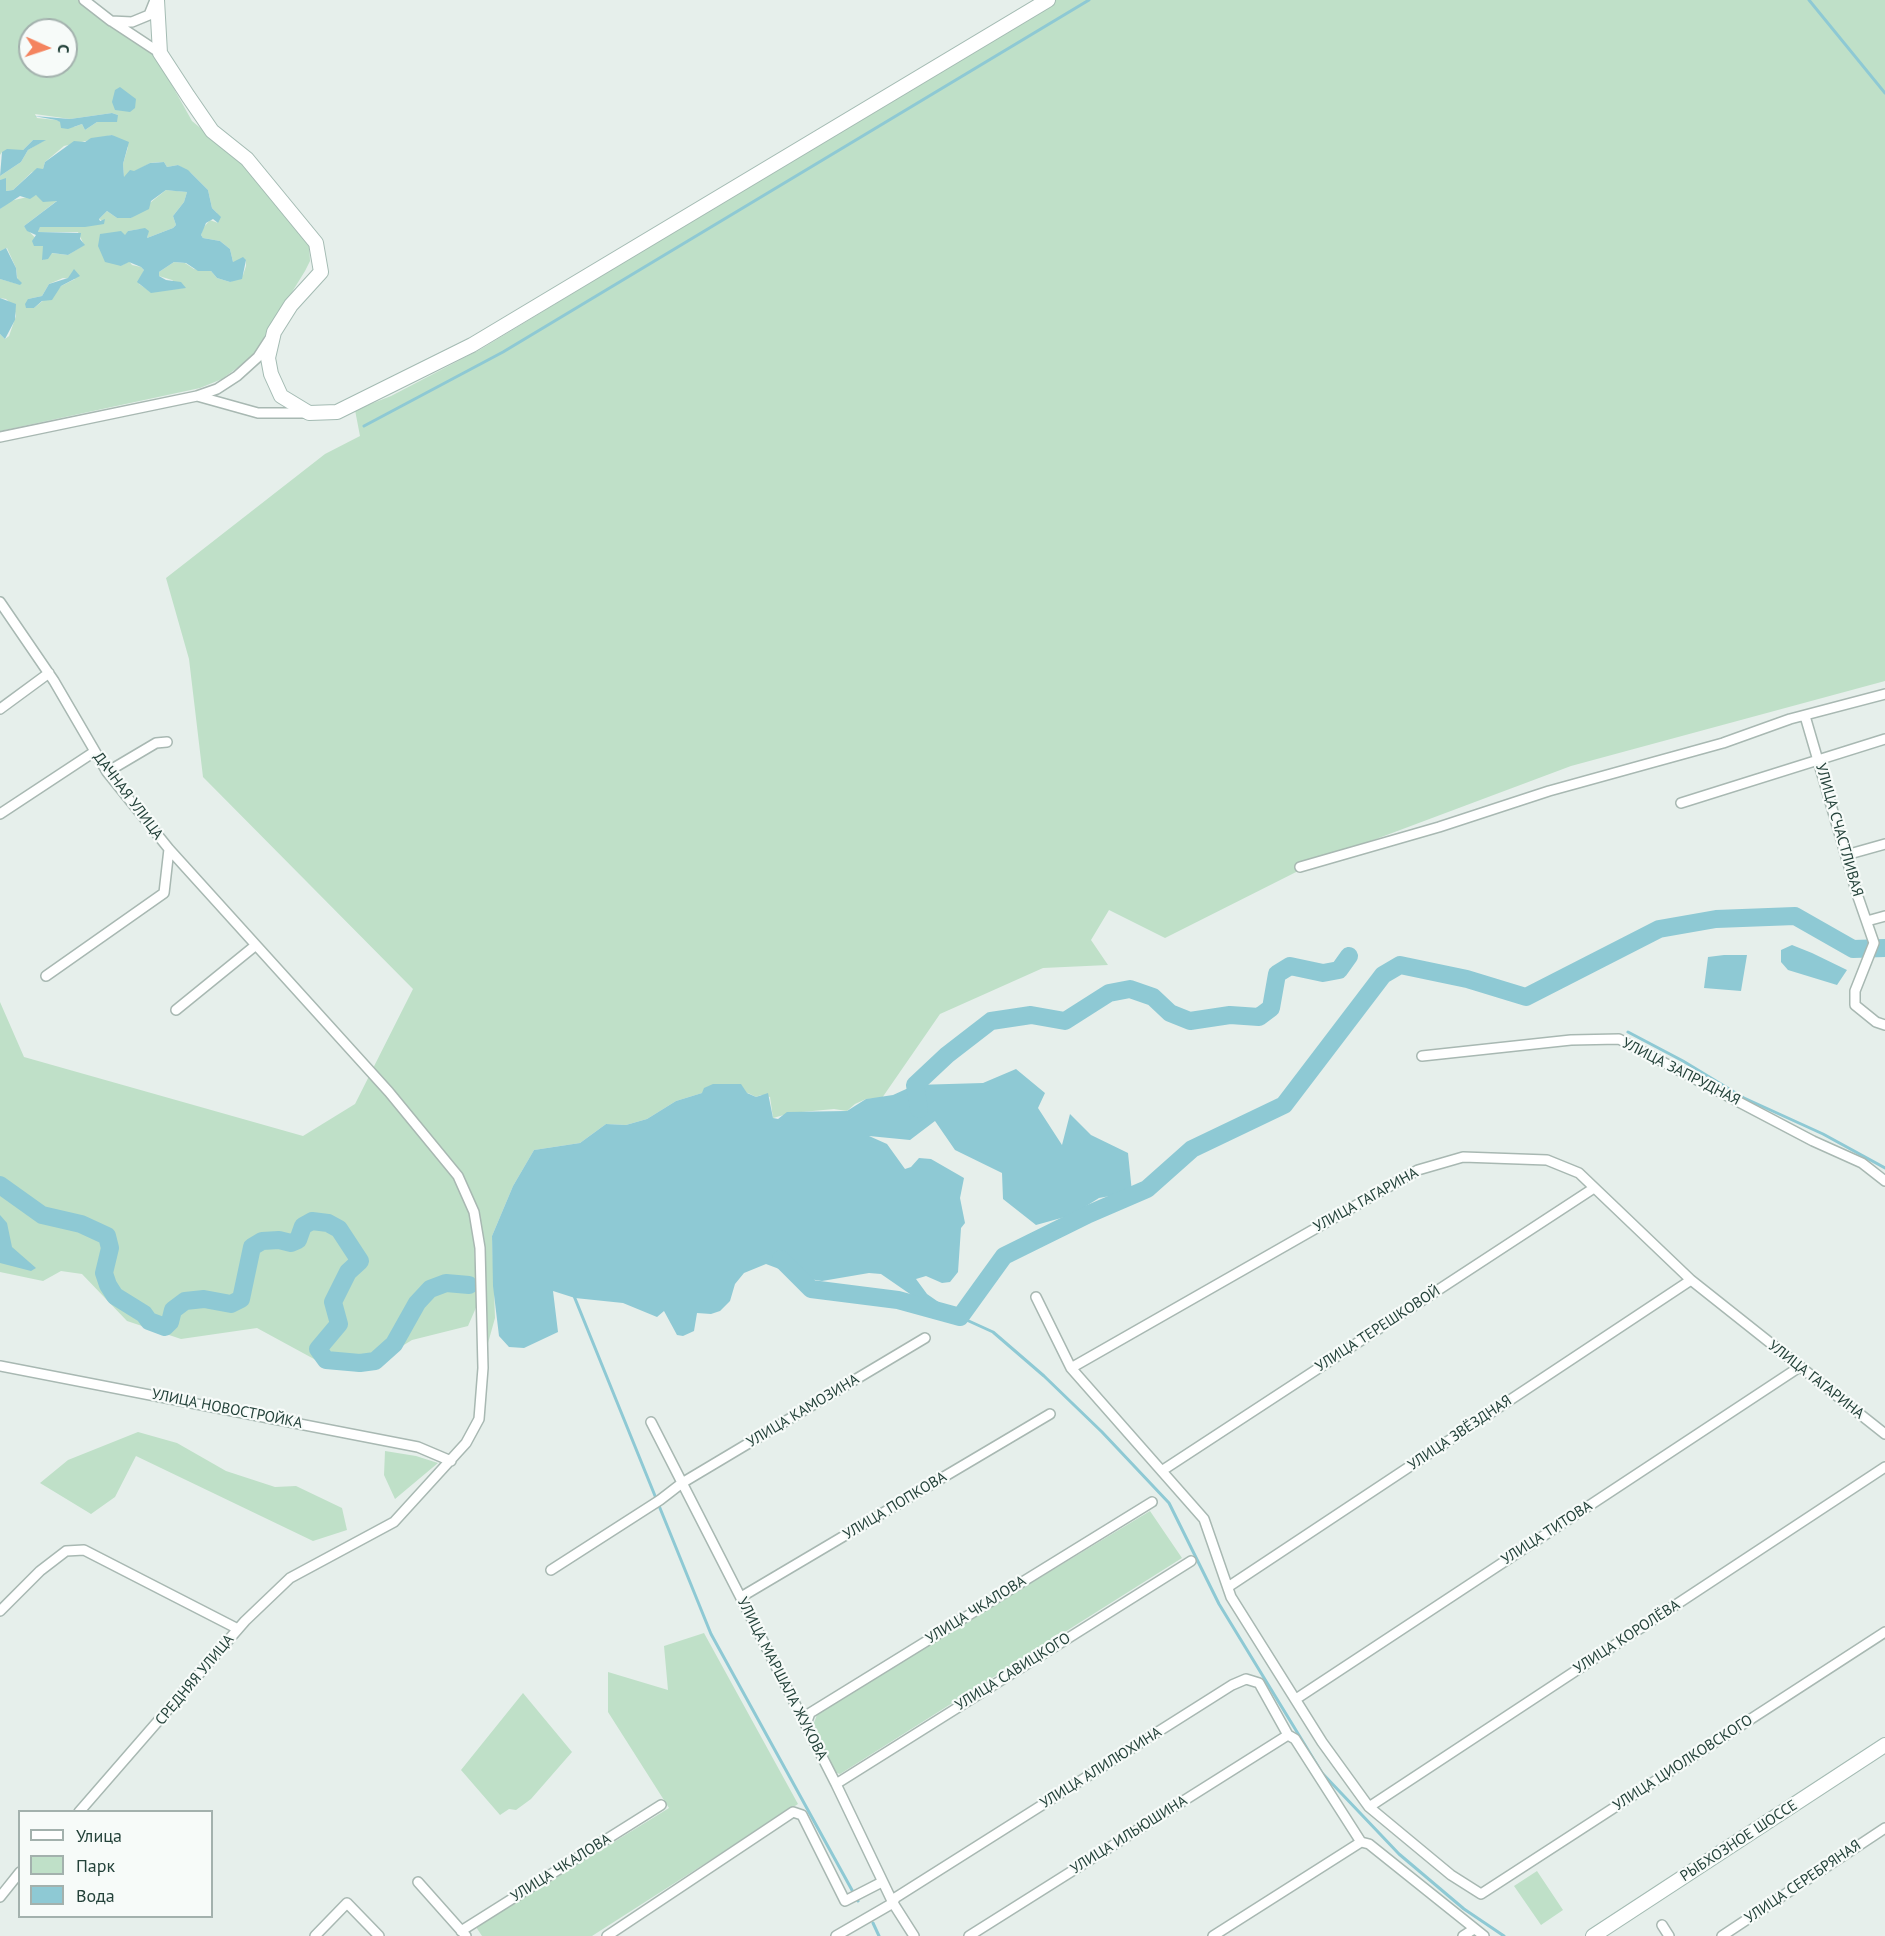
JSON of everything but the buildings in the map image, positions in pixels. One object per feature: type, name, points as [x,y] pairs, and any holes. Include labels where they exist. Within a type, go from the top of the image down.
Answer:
[{"type":"street","points":[[0,437],[197,396],[217,388],[237,376],[258,357],[291,305],[321,272],[316,243],[247,159],[212,130],[160,53],[84,0]]},
{"type":"street","points":[[111,21],[132,22],[149,15],[156,0]]},
{"type":"street","points":[[156,0],[160,53]]},
{"type":"street","points":[[197,396],[258,413],[337,412],[472,345],[1048,0]]},
{"type":"street","points":[[274,332],[268,358],[271,375],[280,396],[309,413]]},
{"type":"street","name":"ДАЧНАЯ УЛИЦА","points":[[0,602],[49,673],[107,772],[170,849],[389,1092],[458,1176],[474,1212],[480,1248],[483,1368],[479,1419],[466,1443],[451,1461]]},
{"type":"street","points":[[0,709],[49,673]]},
{"type":"street","points":[[1300,867],[1885,694]]},
{"type":"street","name":"УЛИЦА СЧАСТЛИВАЯ","points":[[1805,716],[1874,943],[1855,991],[1855,1005],[1875,1022],[1885,1025]]},
{"type":"street","points":[[1681,803],[1885,739]]},
{"type":"street","points":[[107,772],[156,743],[167,742]]},
{"type":"street","points":[[0,813],[94,752]]},
{"type":"street","points":[[1846,855],[1885,844]]},
{"type":"street","points":[[46,976],[164,893],[170,849]]},
{"type":"street","points":[[1867,921],[1885,916]]},
{"type":"street","points":[[176,1010],[256,945]]},
{"type":"street","name":"УЛИЦА ЗАПРУДНАЯ","points":[[1422,1056],[1571,1040],[1619,1039],[1813,1141],[1862,1163],[1885,1181]]},
{"type":"street","name":"УЛИЦА ГАГАРИНА","points":[[1071,1368],[1418,1170],[1463,1157],[1547,1160],[1579,1173],[1691,1280],[1798,1368],[1885,1434]]},
{"type":"street","name":"УЛИЦА ТЕРЕШКОВОЙ","points":[[1162,1470],[1594,1188]]},
{"type":"street","name":"УЛИЦА ЗВЁЗДНАЯ","points":[[1228,1587],[1691,1280]]},
{"type":"street","points":[[1036,1297],[1071,1368],[1162,1470],[1203,1520],[1231,1597],[1322,1742],[1369,1807]]},
{"type":"street","name":"УЛИЦА КАМОЗИНА","points":[[551,1570],[657,1502],[682,1483],[925,1338]]},
{"type":"street","name":"УЛИЦА НОВОСТРОЙКА","points":[[0,1366],[418,1447],[451,1461]]},
{"type":"street","name":"УЛИЦА ТИТОВА","points":[[1296,1699],[1798,1368]]},
{"type":"street","name":"УЛИЦА ПОПКОВА","points":[[741,1597],[1050,1414]]},
{"type":"street","name":"УЛИЦА МАРШАЛА ЖУКОВА","points":[[651,1422],[806,1724],[882,1882],[914,1936]]},
{"type":"street","name":"СРЕДНЯЯ УЛИЦА","points":[[81,1810],[238,1629],[290,1578],[394,1522],[451,1461]]},
{"type":"street","name":"УЛИЦА КОРОЛЁВА","points":[[1369,1807],[1885,1467]]},
{"type":"street","name":"УЛИЦА ЧКАЛОВА","points":[[806,1724],[810,1713],[1152,1502]]},
{"type":"street","points":[[0,1611],[40,1571],[66,1551],[84,1550],[238,1629]]},
{"type":"street","name":"УЛИЦА САВИЦКОГО","points":[[836,1784],[1191,1561]]},
{"type":"street","name":"УЛИЦА ЦИОЛКОВСКОГО","points":[[1369,1807],[1451,1875],[1481,1894],[1885,1632]]},
{"type":"street","name":"УЛИЦА АЛИЛЮХИНА","points":[[894,1900],[1232,1685],[1246,1679],[1259,1683],[1288,1735],[1295,1738],[1361,1842]]},
{"type":"street","name":"УЛИЦА ИЛЬЮШИНА","points":[[969,1936],[1288,1735]]},
{"type":"street","name":"РЫБХОЗНОЕ ШОССЕ","points":[[1593,1936],[1885,1745]]},
{"type":"street","name":"УЛИЦА ЧКАЛОВА","points":[[463,1933],[661,1805]]},
{"type":"street","points":[[607,1936],[797,1814],[845,1901],[882,1882]]},
{"type":"street","name":"УЛИЦА СЕРЕБРЯНАЯ","points":[[1722,1936],[1885,1828]]},
{"type":"street","points":[[1213,1936],[1361,1842],[1369,1844],[1484,1936]]},
{"type":"street","points":[[0,1898],[18,1875]]},
{"type":"street","points":[[418,1882],[463,1933]]},
{"type":"street","points":[[836,1936],[894,1900]]},
{"type":"street","points":[[315,1936],[347,1903],[379,1936]]},
{"type":"street","points":[[1662,1925],[1669,1936]]},
{"type":"street","points":[[1463,1936],[1474,1929]]},
{"type":"green space","points":[[0,0],[78,0],[156,50],[159,62],[192,121],[252,171],[309,243],[310,261],[252,357],[222,379],[200,388],[0,431],[0,334],[5,339],[9,336],[16,316],[14,307],[6,299],[0,298],[0,279],[18,284],[16,268],[7,248],[0,251],[0,209],[10,201],[36,195],[58,200],[24,226],[43,246],[43,260],[51,253],[68,255],[84,245],[78,232],[38,232],[40,226],[103,221],[99,219],[107,211],[117,218],[131,218],[166,190],[187,192],[184,202],[173,216],[176,225],[173,228],[147,238],[148,234],[140,229],[128,231],[121,266],[129,261],[132,265],[141,267],[144,270],[139,284],[151,292],[182,288],[172,280],[159,276],[159,272],[174,262],[185,263],[194,269],[211,271],[217,278],[230,282],[243,275],[246,266],[246,260],[233,262],[230,249],[220,241],[203,238],[201,235],[203,228],[210,220],[218,223],[217,213],[212,208],[208,190],[191,173],[178,165],[167,167],[164,162],[150,163],[124,178],[123,164],[128,147],[112,135],[64,146],[45,162],[43,169],[32,172],[13,190],[6,191],[6,179],[0,180],[0,176],[21,162],[28,150],[45,140],[33,140],[23,150],[2,152],[0,155]],"holes":[[[112,113],[118,115],[97,122],[85,130],[82,124],[74,127],[56,120],[37,118],[35,114],[70,119]],[[63,278],[75,279],[61,286],[34,308],[28,299],[42,296],[49,284]]]},
{"type":"green space","points":[[1056,0],[1885,0],[1885,681],[1571,766],[1320,860],[1165,938],[1109,910],[1091,940],[1108,965],[1043,968],[940,1014],[882,1098],[866,1099],[847,1111],[834,1109],[791,1113],[773,1118],[770,1097],[761,1095],[756,1097],[748,1093],[702,1093],[676,1101],[647,1119],[626,1125],[606,1124],[580,1143],[534,1150],[513,1186],[492,1236],[495,1318],[488,1343],[484,1236],[474,1250],[478,1303],[468,1326],[412,1340],[360,1372],[325,1365],[257,1328],[181,1339],[127,1321],[82,1274],[61,1271],[43,1281],[0,1272],[0,1002],[24,1057],[303,1136],[355,1104],[413,989],[203,777],[189,659],[166,578],[325,454],[360,436],[355,410],[391,396],[481,349]]},
{"type":"green space","points":[[138,1432],[177,1443],[226,1471],[275,1487],[296,1486],[342,1508],[347,1530],[313,1541],[136,1456],[115,1497],[91,1514],[40,1483],[68,1460]]},
{"type":"green space","points":[[385,1451],[416,1456],[438,1463],[395,1499],[384,1475]]},
{"type":"green space","points":[[1150,1511],[1182,1558],[840,1774],[834,1772],[812,1728],[818,1712]]},
{"type":"green space","points":[[704,1633],[798,1804],[592,1936],[482,1936],[476,1927],[669,1808],[608,1712],[608,1672],[668,1690],[664,1646]]},
{"type":"green space","points":[[523,1693],[572,1752],[531,1799],[516,1810],[509,1809],[500,1815],[461,1770]]},
{"type":"green space","points":[[1537,1871],[1563,1910],[1541,1925],[1514,1886]]},
{"type":"water","points":[[120,87],[136,99],[135,108],[130,112],[115,110],[112,102],[115,90]]},
{"type":"water","points":[[112,113],[118,115],[117,122],[97,122],[85,130],[82,124],[68,129],[61,128],[60,122],[56,120],[34,116],[70,119]]},
{"type":"water","points":[[112,135],[129,142],[123,164],[124,177],[130,170],[134,171],[150,163],[164,162],[167,167],[178,165],[188,170],[208,190],[212,208],[221,217],[218,223],[213,219],[206,223],[201,235],[203,238],[220,241],[230,249],[233,262],[243,257],[246,260],[242,279],[230,282],[217,278],[211,271],[198,271],[186,263],[174,262],[159,272],[159,276],[166,280],[181,282],[186,288],[151,293],[137,282],[144,270],[141,267],[129,262],[121,266],[105,262],[98,246],[100,234],[121,231],[125,235],[128,231],[145,228],[149,231],[147,238],[176,225],[173,216],[184,202],[187,192],[166,190],[151,201],[149,209],[131,218],[117,218],[107,211],[99,219],[100,221],[105,219],[104,224],[85,227],[40,227],[38,232],[81,233],[80,239],[85,245],[68,255],[52,253],[48,259],[42,260],[43,246],[34,246],[32,241],[36,235],[27,231],[24,226],[57,201],[43,202],[36,195],[30,199],[20,196],[0,209],[0,180],[6,178],[6,191],[13,190],[37,168],[43,169],[45,162],[74,141],[85,142],[91,138]]},
{"type":"water","points":[[33,140],[46,140],[28,150],[21,162],[0,176],[2,152],[7,149],[23,150]]},
{"type":"water","points":[[6,248],[16,268],[17,278],[22,283],[20,285],[0,279],[0,251]]},
{"type":"water","points":[[74,269],[80,276],[61,286],[52,300],[42,301],[34,308],[26,308],[25,304],[28,299],[42,296],[49,284],[68,278]]},
{"type":"water","points":[[0,298],[16,304],[15,320],[5,339],[0,334]]},
{"type":"water","points":[[1792,945],[1847,970],[1837,985],[1788,970],[1781,962],[1781,950]]},
{"type":"water","points":[[1747,955],[1741,991],[1704,988],[1708,957]]},
{"type":"water","points":[[1016,1069],[1045,1093],[1038,1108],[1062,1145],[1070,1114],[1091,1135],[1128,1153],[1132,1192],[1099,1198],[1072,1215],[1036,1225],[1003,1199],[1002,1173],[955,1150],[935,1121],[910,1140],[869,1136],[887,1144],[905,1169],[911,1167],[919,1158],[931,1159],[964,1178],[960,1198],[965,1223],[961,1228],[958,1272],[950,1282],[942,1283],[926,1276],[916,1279],[927,1294],[960,1317],[923,1303],[881,1274],[869,1273],[822,1281],[803,1278],[766,1264],[744,1273],[735,1284],[730,1301],[720,1311],[711,1314],[697,1313],[694,1331],[683,1336],[677,1335],[664,1311],[657,1317],[623,1303],[575,1298],[553,1291],[558,1332],[524,1348],[509,1347],[499,1336],[493,1286],[492,1236],[513,1186],[534,1150],[580,1143],[606,1124],[626,1125],[647,1119],[676,1101],[702,1093],[704,1088],[713,1084],[741,1084],[747,1093],[756,1097],[768,1093],[773,1118],[778,1119],[787,1112],[847,1111],[866,1099],[893,1095],[915,1085],[983,1083]]},
{"type":"water","points":[[0,1215],[7,1223],[12,1247],[36,1268],[31,1271],[0,1263]]},
{"type":"waterway","points":[[364,426],[503,352],[1089,0]]},
{"type":"waterway","points":[[1809,0],[1885,93]]},
{"type":"waterway","points":[[781,1259],[811,1289],[898,1300],[960,1317],[1004,1256],[1089,1214],[1147,1189],[1192,1149],[1284,1105],[1383,975],[1400,965],[1467,979],[1526,997],[1659,929],[1716,919],[1795,916],[1853,949],[1885,948]]},
{"type":"waterway","points":[[919,1109],[915,1085],[947,1055],[991,1021],[1031,1015],[1065,1021],[1109,993],[1130,989],[1153,997],[1170,1013],[1190,1021],[1230,1015],[1259,1017],[1271,1008],[1277,974],[1290,966],[1323,973],[1339,970],[1349,956]]},
{"type":"waterway","points":[[1628,1032],[1683,1061],[1744,1098],[1823,1134],[1885,1168]]},
{"type":"waterway","points":[[0,1185],[42,1215],[81,1224],[107,1236],[110,1248],[104,1273],[115,1296],[144,1314],[149,1321],[165,1327],[170,1322],[173,1310],[185,1301],[204,1299],[231,1304],[241,1299],[252,1247],[262,1241],[279,1240],[291,1243],[298,1240],[303,1226],[312,1221],[328,1223],[339,1229],[360,1261],[348,1272],[333,1302],[339,1324],[318,1349],[326,1360],[360,1363],[375,1361],[394,1344],[417,1303],[430,1289],[446,1283],[469,1285]]},
{"type":"waterway","points":[[574,1296],[711,1634],[858,1901]]},
{"type":"waterway","points":[[960,1317],[993,1332],[1044,1376],[1102,1432],[1169,1503],[1219,1604],[1322,1773],[1399,1854],[1464,1909],[1504,1936]]},
{"type":"waterway","points":[[873,1923],[879,1936]]}]
